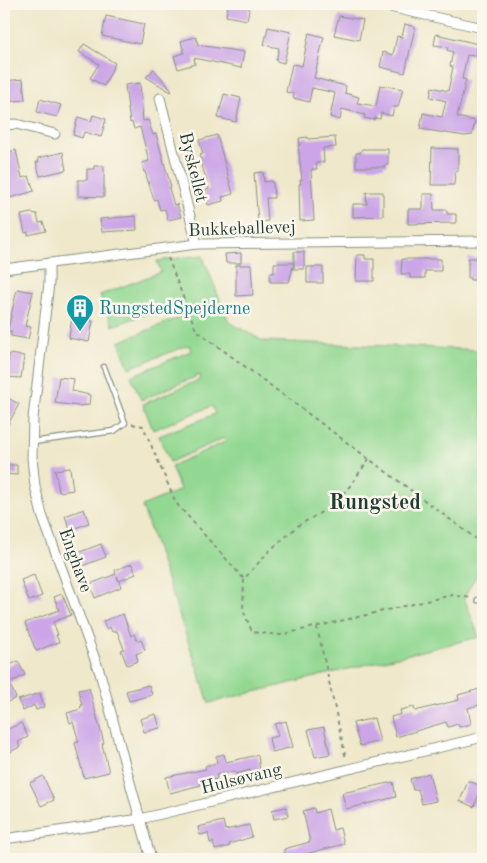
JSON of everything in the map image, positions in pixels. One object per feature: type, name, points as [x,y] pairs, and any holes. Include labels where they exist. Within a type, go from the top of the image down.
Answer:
[{"type":"street","points":[[376,4],[483,28]]},
{"type":"street","name":"Byskellet","points":[[160,98],[197,244]]},
{"type":"street","points":[[4,125],[16,124],[55,134]]},
{"type":"street","name":"Bukkeballevej","points":[[4,268],[197,244],[483,240]]},
{"type":"street","name":"Enghave","points":[[49,263],[49,283],[33,418],[32,458],[35,486],[42,515],[100,673],[151,859]]},
{"type":"street","name":"Hulsøvang","points":[[4,839],[140,819],[483,737]]},
{"type":"lane","points":[[32,442],[114,432],[125,423],[104,367]]},
{"type":"path","points":[[164,249],[196,330],[483,544]]},
{"type":"path","points":[[125,423],[143,426],[176,503],[244,578]]},
{"type":"path","points":[[369,459],[350,486],[332,506],[299,526],[269,551],[244,578],[243,610],[252,632],[280,635],[452,595],[481,600]]},
{"type":"path","points":[[317,627],[349,769]]},
{"type":"green space","points":[[202,255],[229,322],[263,341],[483,350],[483,564],[464,597],[479,637],[209,703],[142,506],[180,490],[171,466],[225,442],[224,438],[170,462],[159,436],[215,414],[212,406],[153,430],[143,404],[201,379],[200,375],[141,400],[131,376],[191,351],[189,345],[129,368],[119,342],[178,318],[173,304],[113,326],[100,295],[161,272],[157,261]]},
{"type":"building","points":[[228,4],[250,4],[247,20],[226,16]]},
{"type":"building","points":[[106,16],[144,24],[140,44],[102,36]]},
{"type":"building","points":[[339,16],[363,20],[359,40],[334,35]]},
{"type":"building","points":[[405,24],[415,27],[405,73],[380,67],[383,52],[393,55],[397,36],[402,37]]},
{"type":"building","points":[[268,27],[291,32],[284,63],[276,61],[279,48],[264,45]]},
{"type":"building","points":[[309,33],[324,37],[314,78],[346,86],[345,93],[359,97],[357,103],[376,106],[380,85],[403,89],[398,107],[394,107],[392,116],[381,113],[380,119],[375,118],[374,120],[364,118],[365,115],[342,109],[340,120],[330,117],[335,93],[312,88],[309,102],[293,98],[294,94],[286,92],[292,64],[302,66]]},
{"type":"building","points":[[436,34],[478,44],[476,56],[467,55],[462,79],[466,80],[457,117],[475,121],[472,135],[465,136],[420,129],[423,113],[442,117],[446,101],[430,97],[432,87],[448,91],[453,67],[450,66],[453,52],[447,50],[448,47],[434,45]]},
{"type":"building","points":[[196,37],[198,45],[244,52],[241,68],[194,58],[195,64],[178,69],[174,56],[184,53],[181,41]]},
{"type":"building","points":[[84,44],[115,63],[104,86],[90,78],[99,64],[79,52]]},
{"type":"building","points":[[154,69],[172,91],[171,92],[146,77]]},
{"type":"building","points":[[23,79],[25,100],[4,102],[4,81]]},
{"type":"building","points":[[140,83],[143,121],[148,120],[153,135],[156,134],[171,187],[169,188],[174,205],[177,204],[181,217],[168,220],[165,209],[160,210],[157,199],[154,200],[144,172],[142,163],[149,161],[140,127],[134,129],[132,122],[130,123],[125,85]]},
{"type":"building","points":[[224,94],[241,98],[236,122],[218,118]]},
{"type":"building","points":[[40,99],[61,105],[57,117],[37,112]]},
{"type":"building","points":[[93,115],[106,119],[101,137],[84,132],[82,138],[73,135],[78,117],[91,121]]},
{"type":"building","points":[[217,135],[233,194],[222,197],[223,201],[208,205],[204,191],[209,189],[199,155],[203,154],[199,140]]},
{"type":"building","points":[[308,137],[308,139],[335,137],[336,147],[323,148],[324,162],[316,163],[317,169],[312,169],[311,171],[314,220],[300,221],[299,184],[301,184],[300,180],[302,180],[298,145],[300,145],[299,138]]},
{"type":"building","points":[[432,148],[458,149],[458,171],[455,171],[454,185],[431,185]]},
{"type":"building","points":[[362,149],[388,149],[388,165],[384,165],[384,167],[356,167],[356,153],[360,153]]},
{"type":"building","points":[[16,150],[22,178],[29,176],[34,191],[10,198],[8,189],[10,188],[4,169],[4,153]]},
{"type":"building","points":[[63,152],[66,170],[40,176],[36,162],[39,162],[38,158]]},
{"type":"building","points":[[94,166],[104,166],[104,197],[78,196],[78,180],[87,180],[87,169],[94,169]]},
{"type":"building","points":[[263,172],[264,182],[271,181],[273,184],[274,198],[266,198],[268,221],[258,222],[254,173]]},
{"type":"building","points":[[366,192],[383,192],[383,216],[353,217],[353,204],[367,204]]},
{"type":"building","points":[[423,194],[433,194],[434,210],[447,210],[447,214],[456,214],[456,223],[408,224],[408,209],[423,209]]},
{"type":"building","points":[[37,214],[39,223],[43,222],[46,231],[28,235],[28,232],[25,233],[21,215]]},
{"type":"building","points":[[136,216],[137,230],[102,232],[100,219]]},
{"type":"building","points":[[294,252],[304,252],[304,269],[294,269]]},
{"type":"building","points":[[241,253],[241,263],[226,263],[225,254]]},
{"type":"building","points":[[357,255],[365,255],[365,259],[374,259],[374,281],[356,281]]},
{"type":"building","points":[[468,258],[483,258],[483,280],[470,280],[468,278]]},
{"type":"building","points":[[402,259],[441,259],[441,271],[425,271],[425,278],[410,278],[410,274],[401,274]]},
{"type":"building","points":[[274,263],[294,263],[289,282],[270,282],[270,273],[274,273]]},
{"type":"building","points":[[236,265],[251,265],[253,295],[236,296]]},
{"type":"building","points":[[307,267],[323,267],[323,283],[307,283]]},
{"type":"building","points":[[17,289],[33,292],[25,326],[31,327],[28,339],[11,336],[11,330],[7,334]]},
{"type":"building","name":"RungstedSpejderne","points":[[72,317],[93,321],[89,342],[69,338]]},
{"type":"building","points":[[9,354],[24,356],[21,378],[6,377]]},
{"type":"building","points":[[59,377],[74,379],[72,391],[90,395],[89,405],[78,406],[55,403]]},
{"type":"building","points":[[4,396],[19,404],[4,432]]},
{"type":"building","points":[[4,465],[17,465],[17,475],[4,474]]},
{"type":"building","points":[[70,468],[73,490],[59,492],[55,470]]},
{"type":"building","points":[[84,509],[89,523],[70,530],[65,516]]},
{"type":"building","points":[[101,544],[106,557],[82,566],[77,553]]},
{"type":"building","points":[[132,564],[136,574],[119,581],[117,576],[121,587],[95,598],[90,584],[116,574],[115,570]]},
{"type":"building","points":[[34,575],[42,596],[29,601],[21,580]]},
{"type":"building","points":[[62,594],[71,615],[53,622],[59,642],[36,651],[25,623],[59,610],[54,597]]},
{"type":"building","points":[[123,614],[131,636],[134,634],[137,641],[141,639],[145,650],[136,654],[138,661],[127,665],[121,650],[124,649],[117,631],[112,632],[110,627],[106,629],[103,621]]},
{"type":"building","points":[[18,661],[25,675],[9,683],[16,698],[4,704],[4,668]]},
{"type":"building","points":[[149,685],[152,695],[129,701],[126,691]]},
{"type":"building","points":[[89,688],[104,743],[102,744],[109,772],[84,778],[75,743],[79,742],[73,722],[70,723],[67,713],[81,709],[78,690]]},
{"type":"building","points":[[483,688],[483,704],[468,708],[471,724],[459,727],[458,724],[448,727],[446,722],[396,737],[391,717],[401,714],[400,710],[414,707],[415,711],[459,700],[458,695]]},
{"type":"building","points":[[40,693],[44,707],[36,710],[34,705],[23,711],[18,700]]},
{"type":"building","points":[[156,714],[160,728],[144,732],[140,719]]},
{"type":"building","points":[[374,718],[380,741],[360,746],[353,723]]},
{"type":"building","points":[[286,721],[293,747],[272,752],[269,738],[278,736],[275,724]]},
{"type":"building","points":[[21,723],[28,737],[18,742],[20,747],[4,755],[4,731]]},
{"type":"building","points":[[324,727],[330,754],[315,757],[308,730]]},
{"type":"building","points":[[224,754],[226,762],[258,755],[260,771],[251,772],[250,770],[236,774],[235,771],[216,775],[217,779],[170,793],[166,777],[206,769],[205,766],[217,763],[216,756]]},
{"type":"building","points":[[429,773],[436,801],[422,804],[418,789],[413,790],[410,779]]},
{"type":"building","points":[[43,776],[54,800],[41,806],[30,783]]},
{"type":"building","points":[[468,781],[482,786],[474,807],[460,801]]},
{"type":"building","points":[[393,782],[396,797],[346,809],[342,793]]},
{"type":"building","points":[[286,807],[288,816],[274,819],[272,810]]},
{"type":"building","points":[[314,808],[315,813],[328,809],[333,830],[340,828],[344,844],[302,855],[303,859],[286,859],[284,849],[310,842],[303,811]]},
{"type":"building","points":[[223,821],[225,830],[249,825],[252,837],[215,850],[213,842],[210,843],[208,833],[200,835],[198,827]]},
{"type":"place","name":"RungstedSpejderne","points":[[80,332]]},
{"type":"district","name":"Rungsted","points":[[375,501]]}]
